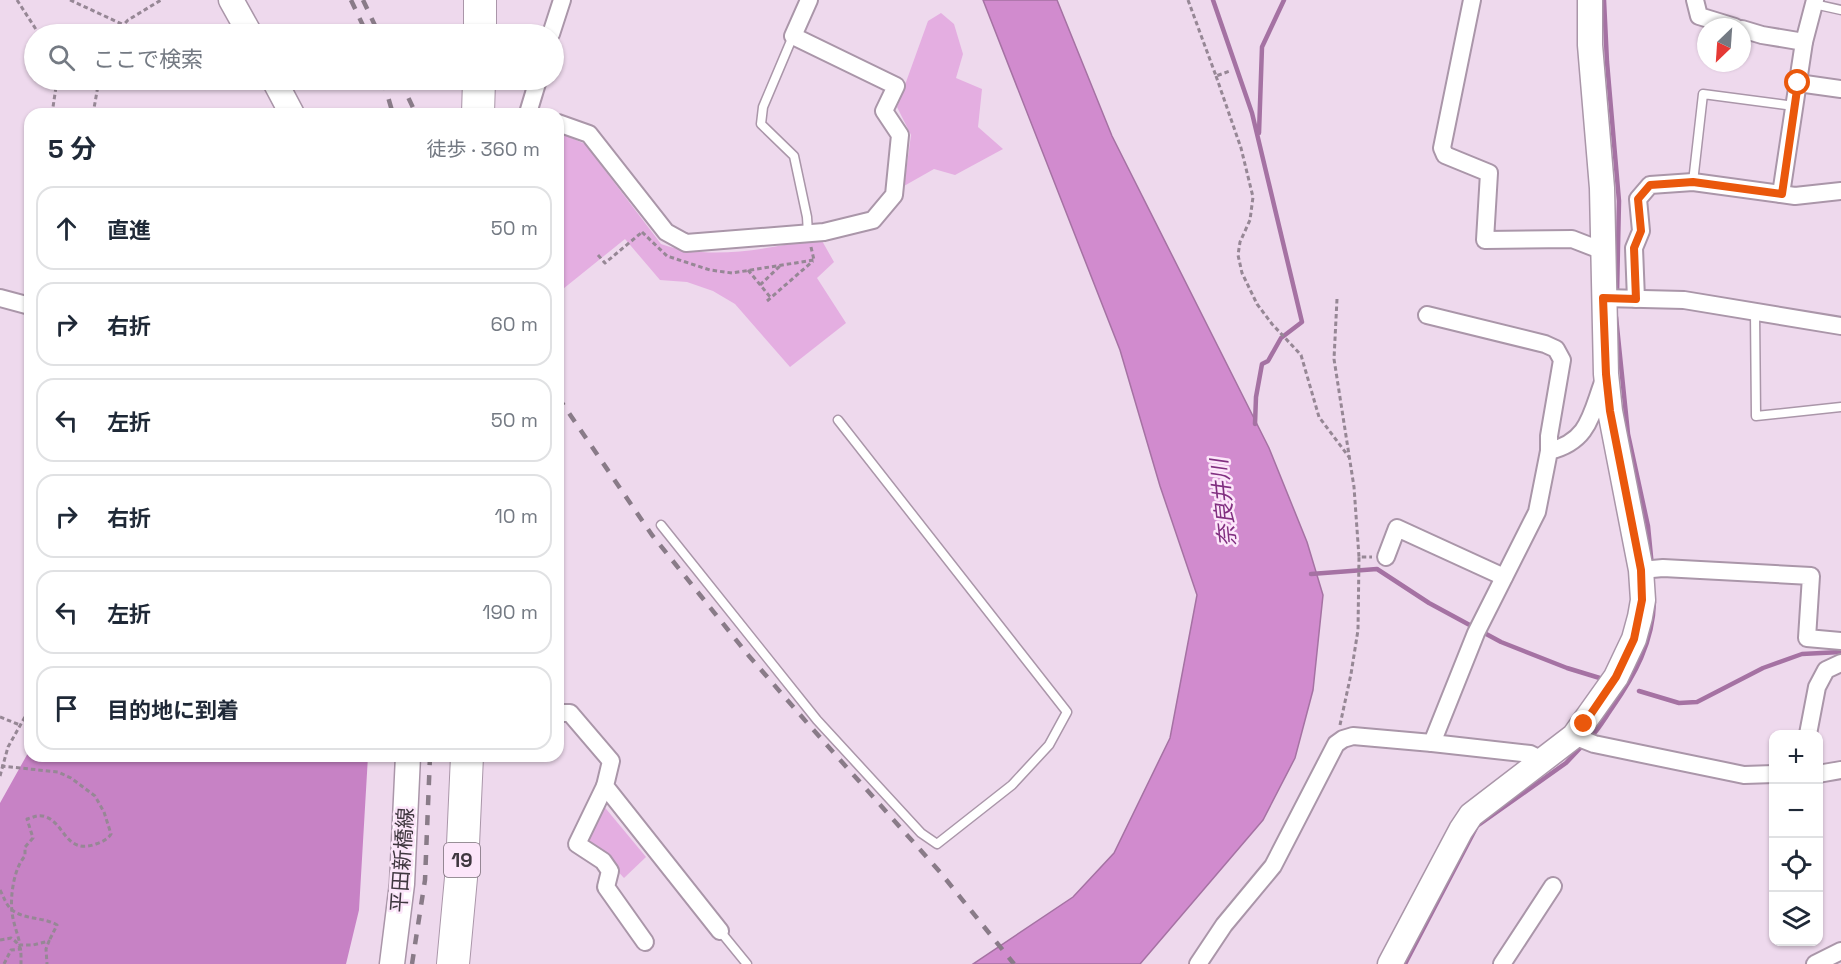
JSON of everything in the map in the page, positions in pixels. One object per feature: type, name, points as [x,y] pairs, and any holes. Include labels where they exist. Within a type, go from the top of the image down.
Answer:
[{"type":"highway","points":[[480,0],[480,24]]},
{"type":"highway","points":[[478,108],[479,90]]},
{"type":"highway","name":"19","points":[[453,964],[463,856],[467,762]]},
{"type":"street","points":[[231,0],[244,24]]},
{"type":"street","points":[[554,24],[562,0]]},
{"type":"street","points":[[564,125],[589,134],[666,232],[686,243],[824,232],[873,220],[894,195],[900,135],[884,111],[896,87],[793,36],[809,0]]},
{"type":"street","points":[[1472,0],[1442,148],[1445,155],[1489,173],[1485,240],[1572,238],[1603,251]]},
{"type":"street","points":[[1590,0],[1590,45],[1602,188],[1603,251],[1619,298]]},
{"type":"street","points":[[1695,0],[1699,16],[1706,18]]},
{"type":"street","points":[[1782,194],[1804,42],[1814,2]]},
{"type":"street","points":[[1751,32],[1804,42]]},
{"type":"street","points":[[1798,83],[1841,89]]},
{"type":"street","points":[[279,90],[289,108]]},
{"type":"street","points":[[529,108],[535,90]]},
{"type":"street","points":[[1549,451],[1566,447],[1577,438],[1588,423],[1606,374],[1619,298],[1641,231],[1638,199],[1650,185],[1693,182],[1795,196],[1841,191]]},
{"type":"street","points":[[0,298],[24,304]]},
{"type":"street","points":[[1619,298],[1684,300],[1841,326]]},
{"type":"street","points":[[1427,315],[1545,344],[1556,349],[1562,360],[1549,436],[1549,451],[1537,512],[1479,627],[1432,742]]},
{"type":"street","points":[[1390,964],[1471,815],[1542,760],[1584,740],[1634,639],[1651,569],[1610,411],[1606,374]]},
{"type":"street","points":[[1386,557],[1397,528],[1504,577]]},
{"type":"street","points":[[1651,569],[1811,576],[1806,638],[1841,641]]},
{"type":"street","points":[[1809,730],[1817,687],[1826,670],[1841,663]]},
{"type":"street","points":[[564,713],[570,713],[611,761],[605,786],[577,844],[603,861],[610,872],[606,887],[645,942]]},
{"type":"street","points":[[1198,964],[1224,925],[1273,866],[1336,744],[1342,739],[1353,736],[1432,742],[1530,754],[1542,760]]},
{"type":"street","points":[[1584,740],[1744,775],[1769,774]]},
{"type":"street","name":"平田新橋線","points":[[392,964],[402,884],[408,762]]},
{"type":"street","points":[[1823,773],[1841,770]]},
{"type":"street","points":[[605,786],[720,931]]},
{"type":"street","points":[[1502,964],[1553,886]]},
{"type":"street","points":[[1815,964],[1841,951]]},
{"type":"lane","points":[[1814,2],[1841,10]]},
{"type":"lane","points":[[793,36],[763,107],[761,124],[794,156],[807,217],[808,233]]},
{"type":"lane","points":[[1693,182],[1703,94],[1794,106]]},
{"type":"lane","points":[[1755,312],[1756,416],[1841,407]]},
{"type":"lane","points":[[661,525],[817,720],[921,833],[937,844],[1012,785],[1049,745],[1067,712],[838,420]]},
{"type":"lane","points":[[720,931],[747,964]]},
{"type":"path","points":[[18,0],[33,24]]},
{"type":"path","points":[[70,0],[122,24]]},
{"type":"path","points":[[125,24],[161,0]]},
{"type":"path","points":[[1188,0],[1241,148],[1253,198],[1250,220],[1240,242],[1238,255],[1242,273],[1257,304],[1301,355],[1319,417],[1349,457]]},
{"type":"path","points":[[1216,76],[1230,71]]},
{"type":"path","points":[[53,108],[56,90]]},
{"type":"path","points":[[94,108],[97,90]]},
{"type":"path","points":[[598,255],[605,263],[656,220]]},
{"type":"path","points":[[642,232],[668,256],[710,270],[732,273],[814,260],[767,302]]},
{"type":"path","points":[[760,285],[781,265]]},
{"type":"path","points":[[748,270],[771,298]]},
{"type":"path","points":[[1337,299],[1334,359],[1354,487],[1359,557]]},
{"type":"path","points":[[1336,744],[1358,630],[1358,565]]},
{"type":"path","points":[[0,717],[20,725]]},
{"type":"path","points":[[0,776],[8,747],[24,718]]},
{"type":"path","points":[[2,766],[58,772],[71,778],[95,796],[111,834],[96,844],[80,846],[64,836],[52,819],[38,815],[27,819],[33,838],[25,846],[25,856],[18,871],[11,909]]},
{"type":"path","points":[[0,890],[11,909],[21,947],[21,964]]},
{"type":"path","points":[[11,909],[21,915],[49,920],[57,925],[46,949],[47,964]]},
{"type":"path","points":[[0,940],[11,938],[21,947]]},
{"type":"path","points":[[4,964],[10,950],[49,941]]},
{"type":"shaded area","points":[[941,13],[954,24],[963,54],[956,78],[982,89],[978,127],[1003,149],[955,175],[934,169],[904,186],[911,135],[897,107],[928,21]]},
{"type":"shaded area","points":[[564,135],[585,144],[661,244],[700,252],[721,252],[761,249],[821,239],[834,262],[817,278],[846,323],[790,367],[735,304],[713,291],[687,282],[660,280],[625,239],[564,288]]},
{"type":"shaded area","points":[[24,760],[24,762],[368,762],[359,910],[346,964],[0,964],[0,803]]},
{"type":"shaded area","points":[[602,804],[646,857],[624,878],[587,838]]},
{"type":"water","name":"奈良井川","points":[[983,0],[1057,0],[1112,136],[1269,448],[1307,542],[1323,595],[1313,690],[1295,758],[1263,820],[1140,964],[973,964],[1073,897],[1114,853],[1170,738],[1197,595],[1160,486],[1120,350]]},
{"type":"waterway","points":[[1213,0],[1252,113],[1302,322],[1281,338],[1268,361],[1262,364],[1256,397],[1255,424]]},
{"type":"waterway","points":[[1259,133],[1262,47],[1284,0]]},
{"type":"waterway","points":[[1604,0],[1619,201],[1617,294]]},
{"type":"waterway","points":[[1616,317],[1628,434],[1648,526],[1652,567]]},
{"type":"waterway","points":[[1311,574],[1377,569],[1429,603],[1501,642],[1567,668],[1603,679]]},
{"type":"waterway","points":[[1590,738],[1635,671],[1650,631],[1654,602]]},
{"type":"waterway","points":[[1639,691],[1679,703],[1697,702],[1763,668],[1802,654],[1841,652]]},
{"type":"waterway","points":[[1405,964],[1477,826],[1566,763],[1584,744]]},
{"type":"railway","points":[[351,0],[362,24]]},
{"type":"railway","points":[[363,0],[374,24]]},
{"type":"railway","points":[[386,90],[391,108]]},
{"type":"railway","points":[[405,90],[413,108]]},
{"type":"railway","points":[[564,406],[652,535],[749,656],[940,872],[1014,964]]},
{"type":"railway","points":[[412,964],[425,880],[430,762]]},
{"type":"route","points":[[1584,724],[1616,677],[1634,639],[1642,600],[1641,570],[1610,411],[1603,298],[1636,299],[1634,248],[1641,231],[1638,199],[1650,185],[1693,182],[1782,194],[1798,83]]}]
